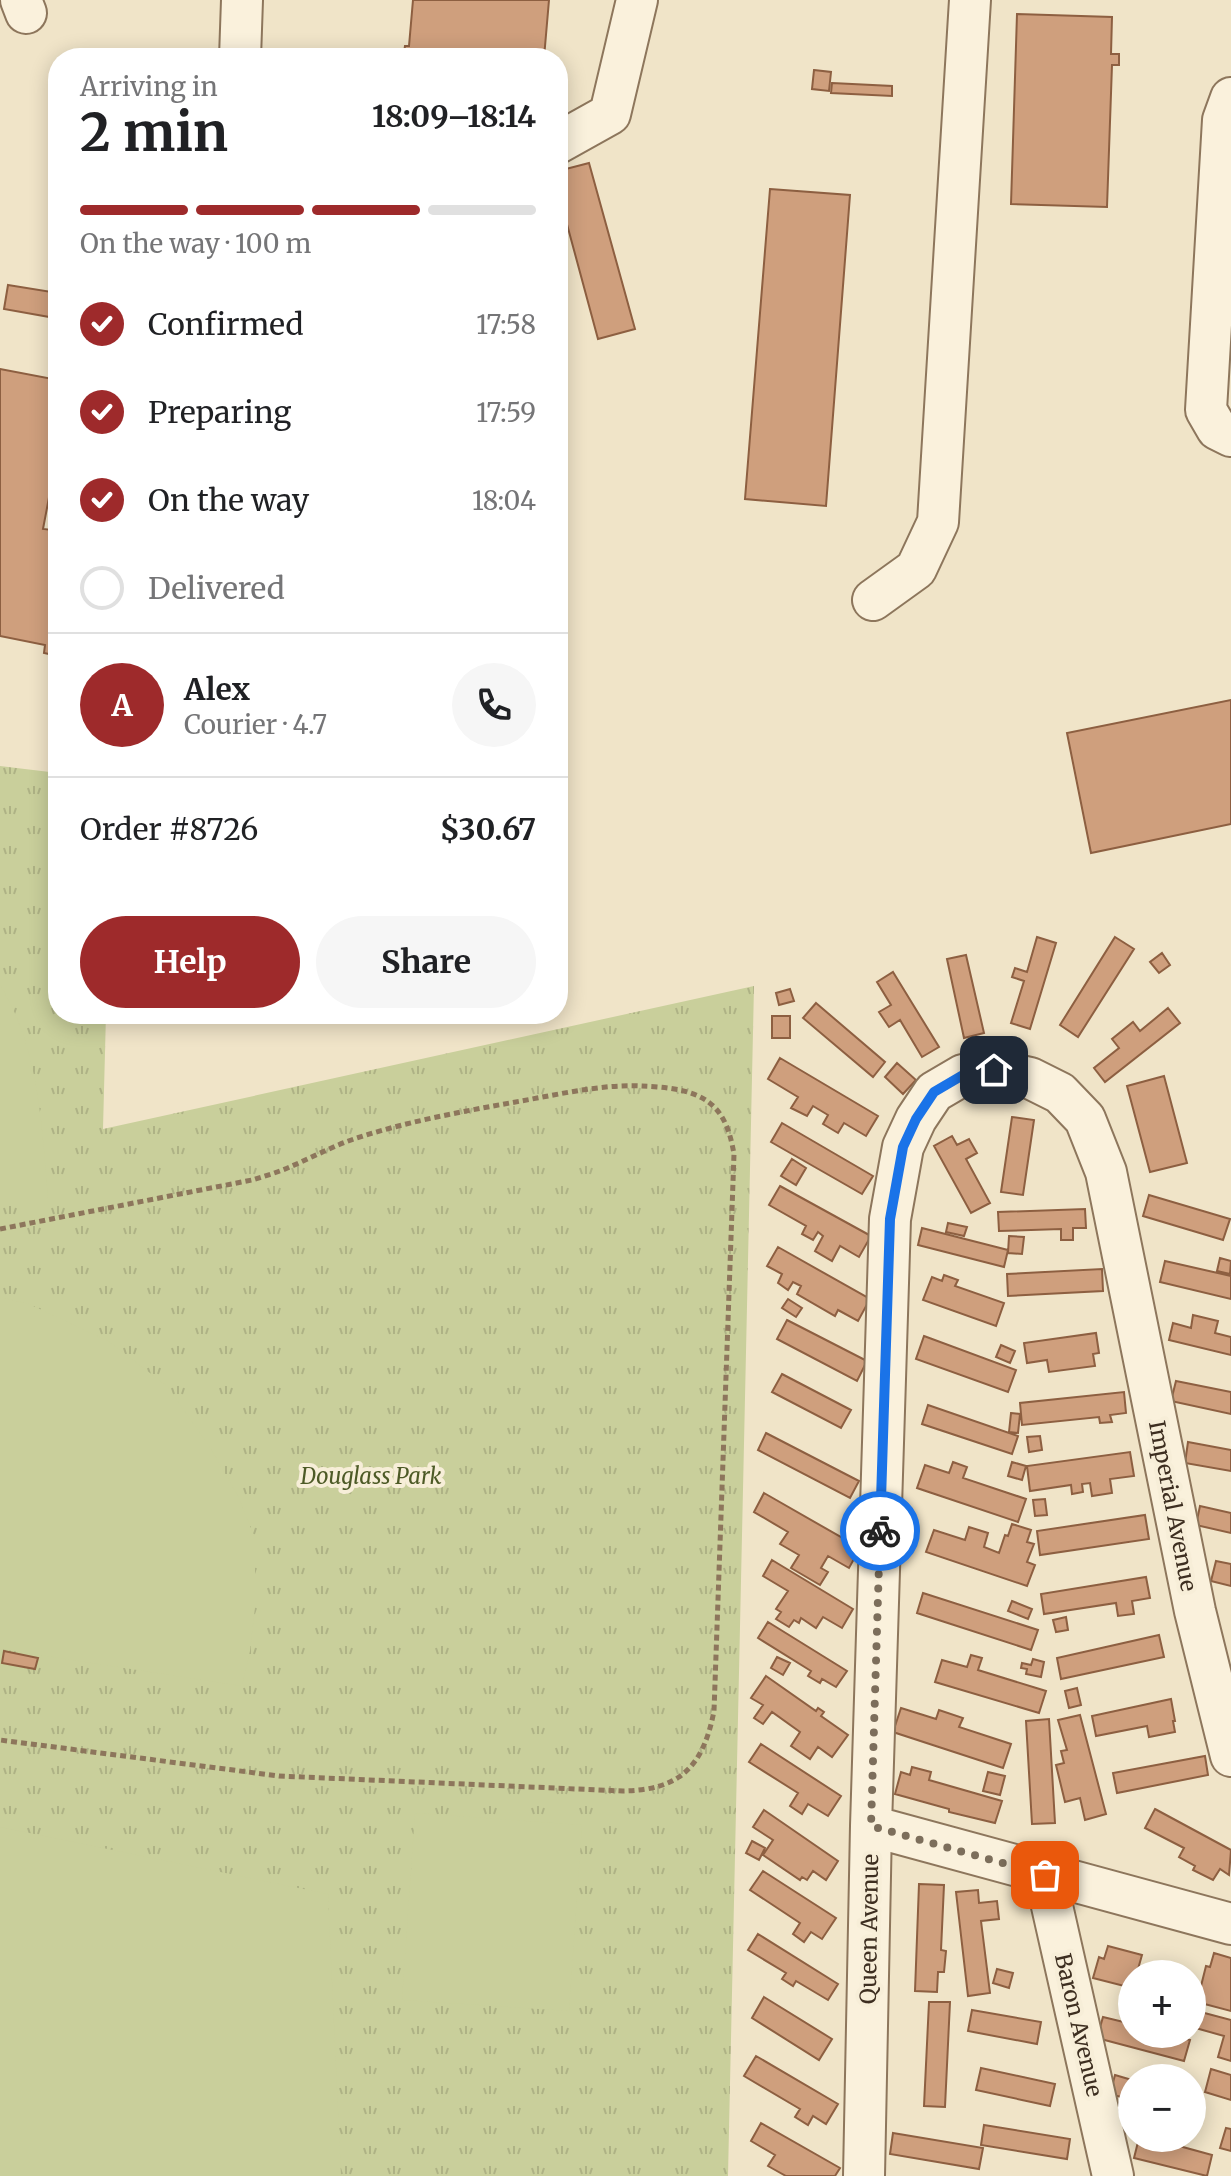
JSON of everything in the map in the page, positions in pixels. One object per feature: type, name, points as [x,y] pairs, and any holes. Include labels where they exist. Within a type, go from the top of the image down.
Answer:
[{"type":"street","points":[[240,48],[242,0]]},
{"type":"street","points":[[568,137],[610,114],[637,0]]},
{"type":"street","points":[[873,600],[916,569],[938,522],[970,0]]},
{"type":"street","points":[[1231,98],[1223,120],[1206,410],[1217,429],[1231,436]]},
{"type":"street","name":"Queen Avenue","points":[[864,2176],[871,1826],[890,1219],[903,1147],[916,1119],[934,1092],[963,1075],[994,1070],[1030,1078],[1060,1093],[1085,1119],[1106,1172],[1123,1253]]},
{"type":"street","name":"Imperial Avenue","points":[[1123,1253],[1195,1611],[1231,1756]]},
{"type":"street","points":[[871,1826],[1231,1924]]},
{"type":"street","name":"Baron Avenue","points":[[1045,1875],[1113,2176]]},
{"type":"path","points":[[0,1235],[2,1228],[252,1180],[351,1140],[390,1128],[584,1090],[640,1086],[673,1089],[698,1096],[712,1105],[723,1118],[734,1154],[714,1711],[703,1747],[679,1779],[664,1787],[623,1791],[279,1776],[0,1740]]},
{"type":"green space","name":"Douglass Park","points":[[0,766],[48,772],[48,1024],[106,1024],[103,1129],[754,986],[728,2176],[0,2176]]},
{"type":"green space","points":[[0,985],[13,1009],[31,1061],[48,1198],[0,1198]]},
{"type":"green space","points":[[0,1297],[29,1304],[108,1341],[167,1386],[211,1449],[238,1496],[255,1538],[255,1607],[242,1686],[0,1649]]},
{"type":"green space","points":[[415,1813],[582,1825],[569,2011],[402,2000]]},
{"type":"green space","points":[[0,1827],[328,1894],[341,2176],[0,2176]]},
{"type":"building","points":[[413,0],[549,0],[545,48],[405,48],[409,46]]},
{"type":"building","points":[[1017,14],[1112,17],[1111,54],[1119,54],[1119,65],[1112,65],[1107,207],[1011,204]]},
{"type":"building","points":[[814,70],[831,72],[829,91],[812,89]]},
{"type":"building","points":[[832,83],[892,86],[892,96],[831,93]]},
{"type":"building","points":[[589,163],[635,329],[598,339],[568,228],[568,168]]},
{"type":"building","points":[[770,189],[850,195],[826,506],[745,499]]},
{"type":"building","points":[[8,285],[48,291],[48,317],[4,309]]},
{"type":"building","points":[[0,369],[48,378],[48,503],[43,529],[48,530],[48,654],[44,653],[45,645],[0,636]]},
{"type":"building","points":[[1231,700],[1231,824],[1091,853],[1067,733]]},
{"type":"building","points":[[1037,937],[1056,943],[1030,1029],[1011,1023],[1024,981],[1012,977],[1015,968],[1027,972]]},
{"type":"building","points":[[1115,937],[1134,949],[1078,1037],[1060,1025]]},
{"type":"building","points":[[1162,953],[1170,965],[1159,973],[1150,962]]},
{"type":"building","points":[[966,955],[984,1033],[964,1038],[947,959]]},
{"type":"building","points":[[893,972],[939,1047],[922,1057],[900,1020],[889,1027],[879,1012],[891,1005],[877,982]]},
{"type":"building","points":[[790,989],[794,1001],[779,1005],[776,993]]},
{"type":"building","points":[[816,1003],[885,1062],[873,1077],[803,1018]]},
{"type":"building","points":[[1168,1008],[1180,1023],[1105,1082],[1094,1068],[1119,1048],[1112,1039],[1133,1022],[1140,1031]]},
{"type":"building","points":[[772,1016],[790,1016],[790,1038],[772,1038]]},
{"type":"building","points":[[780,1058],[878,1116],[866,1136],[844,1123],[838,1133],[823,1124],[828,1115],[813,1106],[807,1116],[791,1108],[798,1097],[768,1079]]},
{"type":"building","points":[[897,1063],[916,1080],[903,1094],[885,1077]]},
{"type":"building","points":[[1164,1076],[1187,1163],[1150,1172],[1127,1086]]},
{"type":"building","points":[[1012,1117],[1034,1120],[1023,1195],[1001,1192]]},
{"type":"building","points":[[782,1123],[873,1176],[862,1194],[771,1142]]},
{"type":"building","points":[[952,1136],[957,1145],[969,1139],[977,1153],[966,1159],[990,1203],[971,1213],[934,1146]]},
{"type":"building","points":[[792,1159],[806,1168],[796,1185],[781,1176]]},
{"type":"building","points":[[780,1186],[871,1236],[859,1257],[840,1246],[832,1261],[815,1251],[823,1236],[818,1232],[813,1240],[802,1234],[806,1226],[769,1205]]},
{"type":"building","points":[[1149,1195],[1230,1219],[1223,1240],[1143,1216]]},
{"type":"building","points":[[1085,1209],[1086,1228],[1073,1228],[1073,1240],[1061,1240],[1061,1229],[999,1231],[998,1212]]},
{"type":"building","points":[[948,1223],[967,1227],[964,1236],[946,1232]]},
{"type":"building","points":[[922,1228],[1008,1250],[1004,1267],[918,1245]]},
{"type":"building","points":[[1009,1236],[1024,1237],[1022,1254],[1008,1253]]},
{"type":"building","points":[[778,1247],[870,1299],[858,1321],[838,1310],[835,1316],[797,1294],[801,1286],[793,1282],[788,1290],[778,1283],[782,1274],[767,1266]]},
{"type":"building","points":[[1220,1258],[1231,1261],[1230,1274],[1217,1271]]},
{"type":"building","points":[[1165,1261],[1231,1276],[1231,1299],[1160,1282]]},
{"type":"building","points":[[1102,1269],[1103,1291],[1008,1296],[1007,1274]]},
{"type":"building","points":[[944,1275],[958,1280],[955,1286],[1004,1303],[996,1326],[923,1300],[932,1277],[942,1281]]},
{"type":"building","points":[[788,1299],[802,1308],[796,1317],[782,1308]]},
{"type":"building","points":[[1193,1315],[1218,1321],[1215,1333],[1231,1337],[1231,1355],[1169,1340],[1173,1323],[1191,1328]]},
{"type":"building","points":[[787,1320],[867,1361],[857,1381],[777,1339]]},
{"type":"building","points":[[1096,1333],[1099,1353],[1093,1354],[1095,1366],[1049,1372],[1047,1360],[1027,1363],[1024,1343]]},
{"type":"building","points":[[924,1336],[1016,1370],[1008,1392],[916,1359]]},
{"type":"building","points":[[1001,1345],[1015,1351],[1010,1363],[996,1357]]},
{"type":"building","points":[[782,1374],[851,1410],[841,1428],[772,1392]]},
{"type":"building","points":[[1176,1381],[1231,1392],[1231,1414],[1171,1401]]},
{"type":"building","points":[[1124,1392],[1126,1413],[1110,1415],[1112,1422],[1100,1423],[1099,1417],[1022,1425],[1020,1403]]},
{"type":"building","points":[[928,1405],[1018,1436],[1012,1454],[922,1424]]},
{"type":"building","points":[[1011,1413],[1020,1414],[1018,1433],[1009,1432]]},
{"type":"building","points":[[766,1433],[859,1481],[850,1498],[758,1450]]},
{"type":"building","points":[[1040,1436],[1042,1450],[1029,1452],[1027,1437]]},
{"type":"building","points":[[1188,1442],[1231,1450],[1231,1471],[1185,1463]]},
{"type":"building","points":[[1130,1452],[1134,1476],[1110,1479],[1112,1493],[1092,1496],[1090,1483],[1082,1484],[1083,1492],[1072,1494],[1071,1485],[1030,1491],[1027,1466]]},
{"type":"building","points":[[953,1462],[967,1467],[963,1478],[1026,1499],[1018,1522],[917,1488],[925,1465],[949,1473]]},
{"type":"building","points":[[1012,1462],[1026,1466],[1022,1480],[1008,1476]]},
{"type":"building","points":[[764,1493],[860,1548],[849,1568],[828,1556],[821,1568],[828,1572],[820,1585],[791,1568],[799,1555],[780,1544],[788,1532],[754,1512]]},
{"type":"building","points":[[1045,1499],[1047,1515],[1035,1516],[1033,1500]]},
{"type":"building","points":[[1200,1506],[1231,1513],[1231,1533],[1196,1525]]},
{"type":"building","points":[[1145,1515],[1149,1539],[1040,1555],[1037,1531]]},
{"type":"building","points":[[1012,1524],[1031,1530],[1027,1542],[1034,1544],[1027,1562],[1035,1565],[1027,1586],[926,1552],[934,1530],[965,1540],[969,1527],[988,1533],[984,1547],[999,1553]]},
{"type":"building","points":[[772,1560],[853,1609],[842,1628],[823,1617],[816,1628],[801,1618],[799,1623],[794,1620],[789,1627],[776,1619],[781,1612],[776,1609],[788,1591],[763,1576]]},
{"type":"building","points":[[1216,1561],[1231,1564],[1231,1586],[1211,1581]]},
{"type":"building","points":[[1146,1577],[1150,1598],[1132,1601],[1134,1614],[1118,1616],[1116,1603],[1044,1614],[1041,1594]]},
{"type":"building","points":[[923,1593],[1038,1630],[1031,1650],[917,1613]]},
{"type":"building","points":[[1012,1601],[1032,1609],[1028,1619],[1008,1611]]},
{"type":"building","points":[[1066,1617],[1068,1630],[1056,1632],[1053,1620]]},
{"type":"building","points":[[768,1622],[847,1671],[836,1687],[808,1676],[811,1671],[758,1638]]},
{"type":"building","points":[[1159,1635],[1164,1657],[1061,1679],[1057,1658]]},
{"type":"building","points":[[4,1651],[38,1658],[35,1669],[2,1663]]},
{"type":"building","points":[[971,1655],[982,1658],[978,1670],[1046,1691],[1039,1713],[935,1682],[942,1660],[967,1667]]},
{"type":"building","points":[[777,1657],[790,1663],[783,1675],[771,1668]]},
{"type":"building","points":[[1033,1659],[1044,1662],[1041,1677],[1026,1674],[1027,1669],[1021,1668],[1022,1663],[1031,1665]]},
{"type":"building","points":[[766,1676],[816,1711],[818,1708],[824,1712],[821,1716],[848,1735],[832,1757],[818,1747],[810,1759],[791,1746],[800,1732],[772,1712],[763,1724],[754,1718],[763,1705],[751,1698]]},
{"type":"building","points":[[1077,1688],[1081,1705],[1069,1708],[1065,1691]]},
{"type":"building","points":[[1171,1699],[1175,1732],[1149,1737],[1147,1726],[1096,1736],[1092,1716]]},
{"type":"building","points":[[901,1708],[936,1719],[939,1710],[963,1718],[959,1727],[1011,1744],[1003,1768],[893,1732]]},
{"type":"building","points":[[1080,1715],[1106,1814],[1085,1820],[1080,1798],[1065,1802],[1056,1765],[1064,1763],[1061,1751],[1067,1750],[1058,1720]]},
{"type":"building","points":[[1049,1719],[1055,1823],[1032,1824],[1026,1721]]},
{"type":"building","points":[[761,1744],[841,1796],[828,1816],[808,1804],[802,1814],[790,1806],[798,1793],[749,1762]]},
{"type":"building","points":[[1205,1756],[1208,1775],[1117,1793],[1113,1773]]},
{"type":"building","points":[[912,1767],[931,1772],[929,1780],[1002,1801],[995,1823],[895,1794],[901,1772],[910,1775]]},
{"type":"building","points":[[988,1772],[1005,1776],[1000,1795],[983,1791]]},
{"type":"building","points":[[1155,1809],[1231,1850],[1229,1875],[1220,1869],[1213,1880],[1193,1870],[1195,1866],[1179,1857],[1184,1848],[1145,1828]]},
{"type":"building","points":[[764,1810],[838,1861],[826,1880],[813,1871],[807,1880],[802,1877],[800,1880],[763,1855],[773,1840],[753,1827]]},
{"type":"building","points":[[752,1841],[765,1848],[759,1860],[746,1853]]},
{"type":"building","points":[[763,1871],[836,1918],[822,1939],[811,1932],[804,1942],[793,1934],[800,1923],[750,1890]]},
{"type":"building","points":[[919,1884],[944,1885],[941,1950],[946,1951],[944,1972],[938,1972],[937,1992],[915,1991]]},
{"type":"building","points":[[978,1890],[979,1903],[997,1901],[999,1919],[981,1921],[990,1993],[968,1996],[956,1892]]},
{"type":"building","points":[[758,1934],[838,1984],[828,2000],[796,1981],[793,1986],[782,1979],[786,1973],[748,1950]]},
{"type":"building","points":[[1108,1946],[1142,1955],[1141,1960],[1118,1960],[1118,1984],[1093,1978],[1099,1957],[1104,1959]]},
{"type":"building","points":[[1214,1953],[1231,1958],[1231,2011],[1206,2004],[1206,1966],[1210,1967]]},
{"type":"building","points":[[997,1969],[1013,1973],[1009,1988],[993,1983]]},
{"type":"building","points":[[764,1997],[832,2039],[819,2060],[752,2018]]},
{"type":"building","points":[[929,2002],[950,2002],[945,2107],[924,2106]]},
{"type":"building","points":[[972,2010],[1041,2022],[1037,2044],[968,2031]]},
{"type":"building","points":[[1206,2013],[1231,2020],[1231,2061],[1218,2057],[1224,2036],[1206,2031]]},
{"type":"building","points":[[1103,2017],[1118,2021],[1118,2044],[1097,2038]]},
{"type":"building","points":[[1135,2048],[1188,2048],[1184,2061]]},
{"type":"building","points":[[756,2056],[838,2104],[826,2124],[813,2116],[808,2125],[795,2117],[800,2109],[744,2076]]},
{"type":"building","points":[[981,2068],[1055,2084],[1050,2106],[976,2090]]},
{"type":"building","points":[[1211,2069],[1231,2075],[1231,2100],[1206,2092]]},
{"type":"building","points":[[1115,2075],[1118,2076],[1118,2096],[1110,2094]]},
{"type":"building","points":[[761,2123],[840,2168],[835,2176],[786,2176],[768,2166],[775,2155],[751,2141]]},
{"type":"building","points":[[984,2125],[1070,2139],[1067,2159],[981,2145]]},
{"type":"building","points":[[1226,2128],[1231,2129],[1231,2151],[1220,2148]]},
{"type":"building","points":[[893,2133],[983,2148],[979,2169],[890,2154]]},
{"type":"building","points":[[1136,2152],[1201,2152],[1212,2155],[1207,2176],[1134,2158]]},
{"type":"way so far","points":[[880,1531],[871,1826],[1045,1875]]},
{"type":"route","points":[[880,1531],[890,1219],[903,1147],[916,1119],[934,1092],[963,1075],[994,1070]]}]
